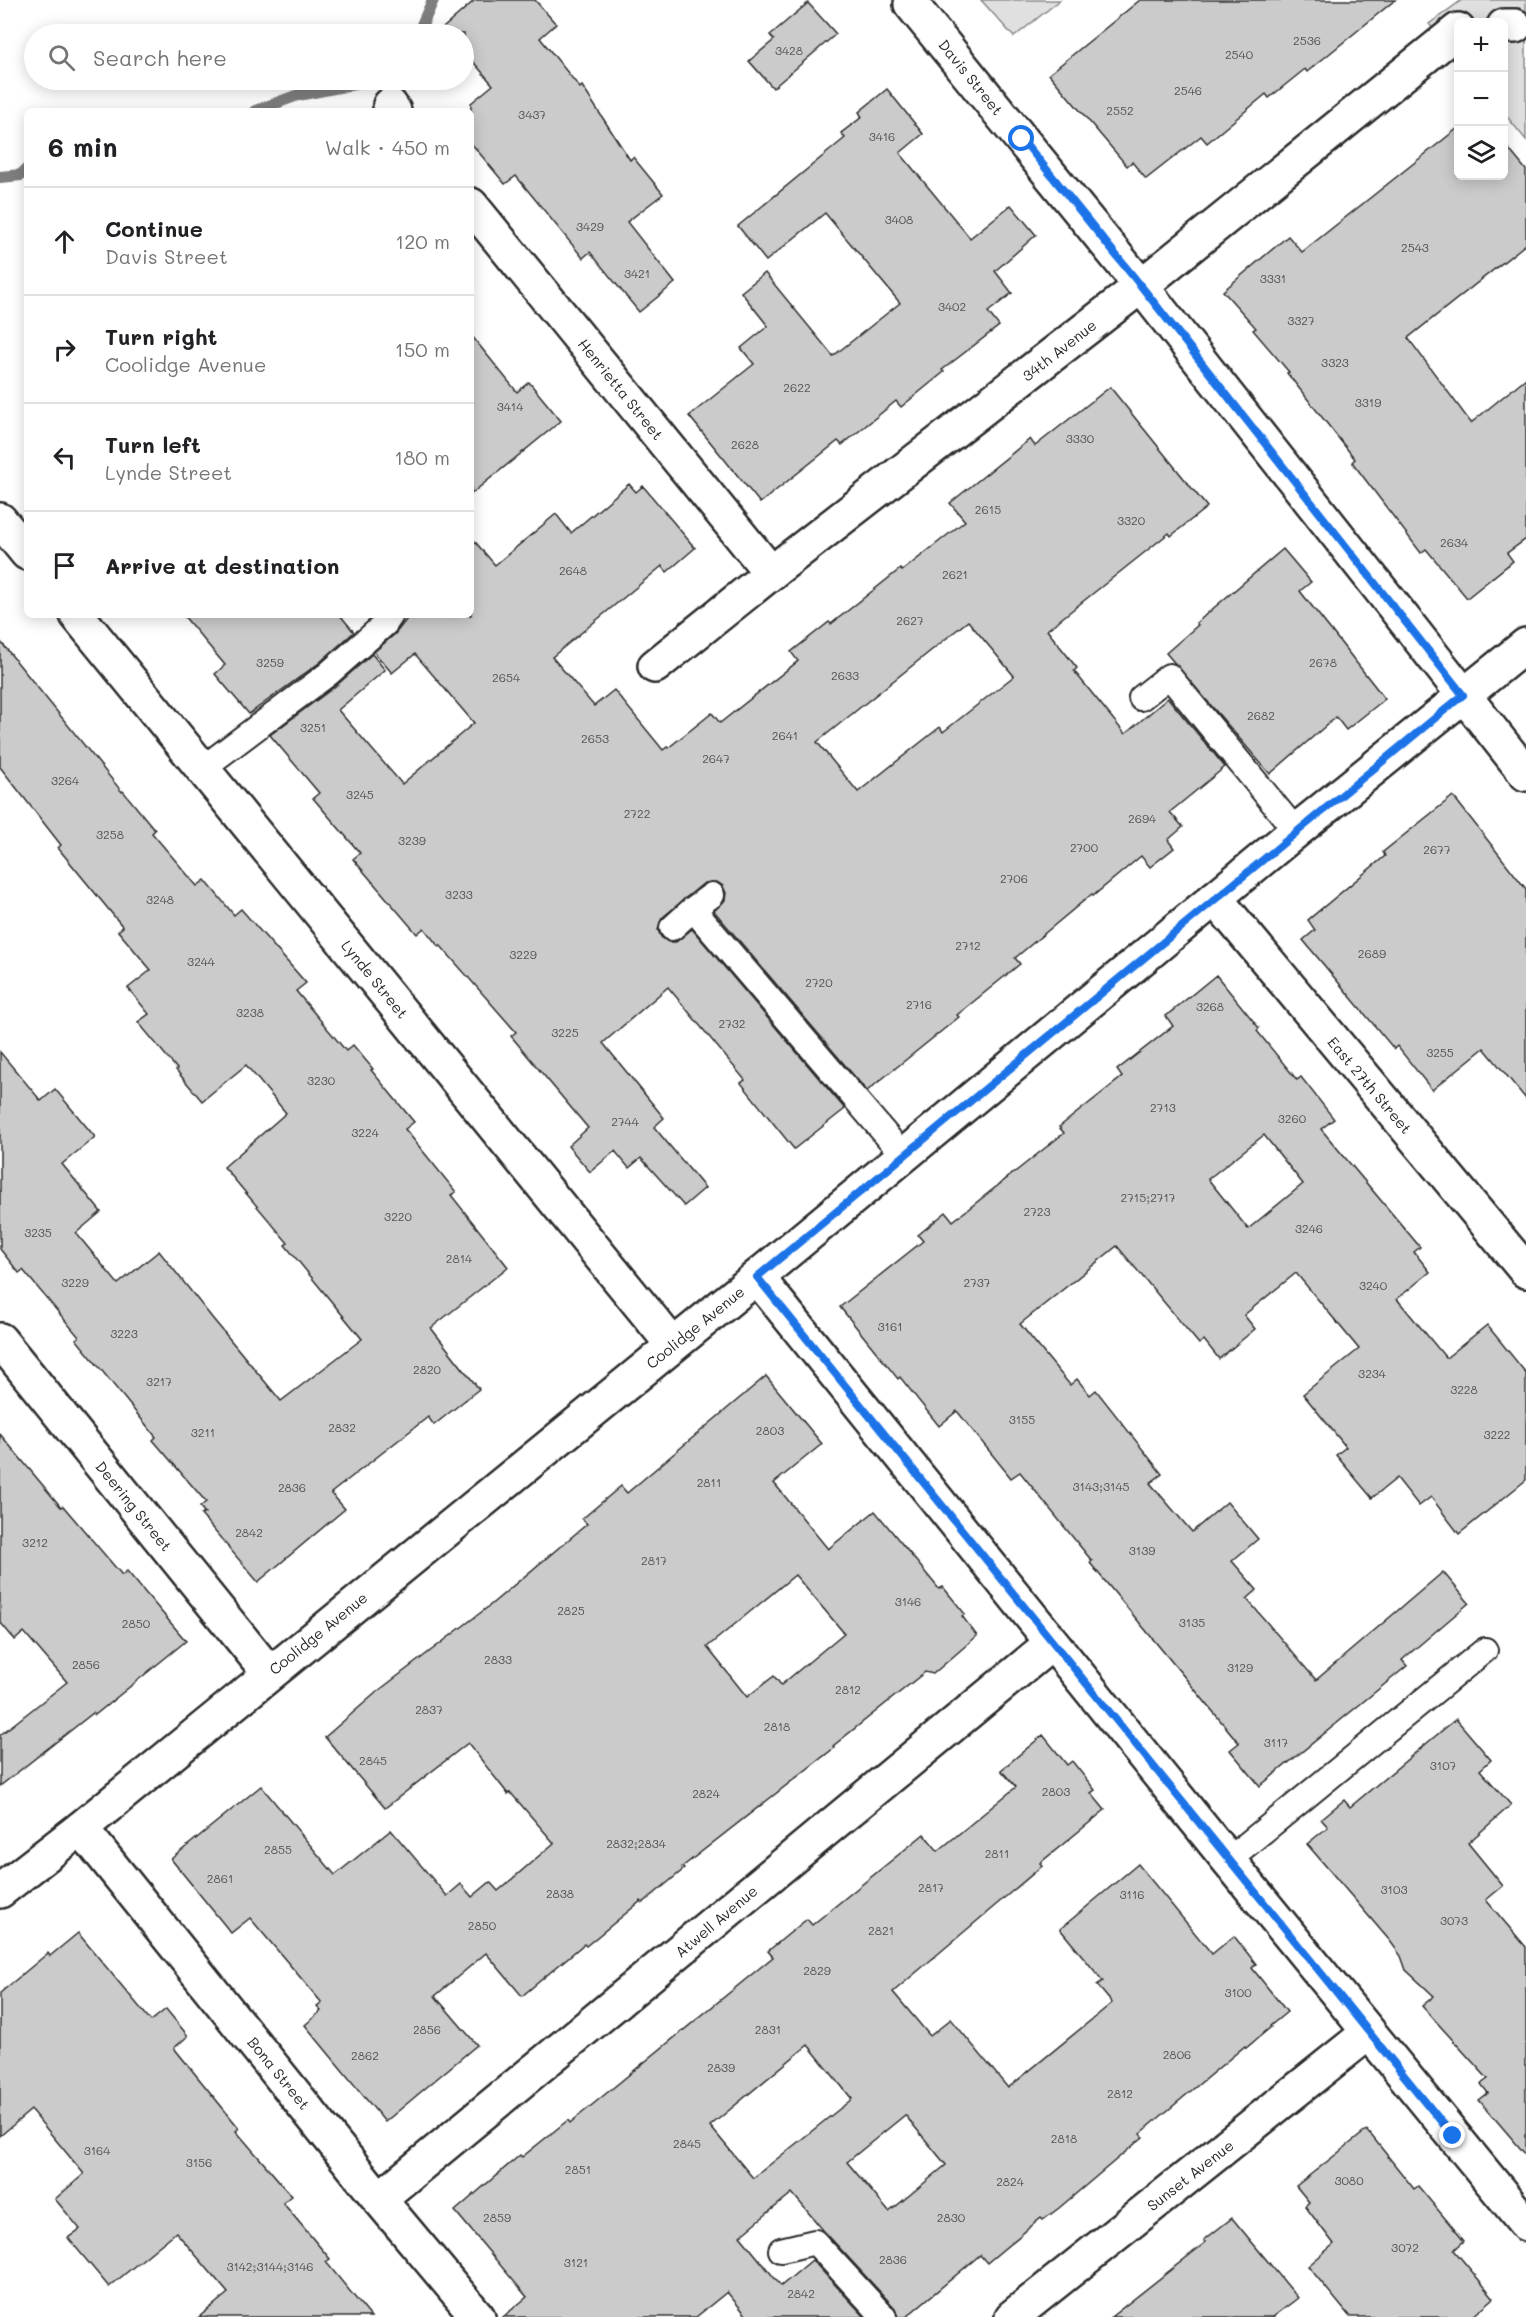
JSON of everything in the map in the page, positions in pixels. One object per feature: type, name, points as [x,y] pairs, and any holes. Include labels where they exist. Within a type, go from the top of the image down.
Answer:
[{"type":"street","name":"Davis Street","points":[[912,0],[912,4],[1141,286],[1526,774]]},
{"type":"street","name":"34th Avenue","points":[[655,666],[771,573],[1141,286],[1454,33]]},
{"type":"street","name":"Henrietta Street","points":[[474,209],[771,573]]},
{"type":"street","points":[[0,520],[24,549]]},
{"type":"street","name":"Lynde Street","points":[[79,618],[672,1344]]},
{"type":"street","name":"Coolidge Avenue","points":[[0,1891],[81,1828],[757,1277],[1296,831],[1526,645]]},
{"type":"street","name":"East 27th Street","points":[[1215,898],[1526,1271]]},
{"type":"street","points":[[757,1277],[1368,2033],[1526,2224]]},
{"type":"street","name":"Deering Street","points":[[0,1340],[269,1673]]},
{"type":"street","name":"Atwell Avenue","points":[[379,2199],[1052,1643]]},
{"type":"street","name":"Bona Street","points":[[81,1828],[379,2199],[478,2317]]},
{"type":"street","name":"Sunset Avenue","points":[[1027,2312],[1368,2033]]},
{"type":"lane","points":[[203,768],[328,674],[389,618]]},
{"type":"lane","points":[[1141,698],[1169,676],[1296,831]]},
{"type":"lane","points":[[672,928],[702,902],[904,1156]]},
{"type":"lane","points":[[1228,1860],[1485,1650]]},
{"type":"lane","points":[[781,2250],[815,2242],[884,2317]]},
{"type":"shaded area","points":[[981,0],[1060,0],[1014,37]]},
{"type":"shaded area","points":[[1462,0],[1526,0],[1526,140],[1508,118],[1508,18],[1454,18],[1454,54],[1429,24]]},
{"type":"building","points":[[475,0],[535,0],[556,24],[540,38],[580,88],[582,86],[630,160],[633,157],[663,194],[627,222],[675,283],[639,312],[590,252],[583,258],[516,176],[505,184],[474,147],[474,108],[471,108],[471,103],[493,85],[474,63],[474,24],[448,24]]},
{"type":"building","points":[[1140,0],[1395,0],[1307,72],[1305,69],[1269,98],[1266,94],[1207,143],[1201,136],[1146,179],[1132,162],[1127,166],[1049,74]]},
{"type":"building","points":[[808,3],[836,34],[773,88],[749,61],[774,40],[770,35]]},
{"type":"building","points":[[887,89],[923,134],[900,153],[970,238],[1011,205],[1036,235],[995,271],[1012,293],[988,312],[999,326],[942,370],[944,372],[901,407],[896,401],[842,445],[838,441],[760,503],[689,416],[754,364],[741,348],[768,326],[741,292],[765,273],[833,356],[900,303],[825,213],[766,261],[738,226],[845,138],[841,133],[862,117],[859,112]]},
{"type":"building","points":[[1454,131],[1454,180],[1508,180],[1508,148],[1526,170],[1526,244],[1408,338],[1471,423],[1526,378],[1526,539],[1507,553],[1513,561],[1467,598],[1426,549],[1421,553],[1352,462],[1355,459],[1287,373],[1289,372],[1253,330],[1256,328],[1223,291],[1288,236],[1302,252]]},
{"type":"building","points":[[474,339],[517,392],[529,382],[561,421],[474,492]]},
{"type":"building","points":[[1110,387],[1207,507],[1171,536],[1169,533],[1047,630],[1077,668],[1074,671],[1125,734],[1168,698],[1225,767],[1170,812],[1183,827],[1168,840],[1174,848],[1150,867],[1141,856],[1093,896],[1092,894],[1015,958],[1020,964],[957,1015],[959,1017],[867,1091],[714,911],[725,900],[726,893],[723,886],[717,882],[704,883],[662,918],[658,930],[661,937],[668,942],[676,942],[692,929],[845,1109],[794,1149],[741,1083],[745,1080],[668,987],[603,1043],[664,1118],[654,1127],[705,1188],[684,1206],[641,1158],[629,1168],[615,1151],[590,1172],[568,1146],[588,1128],[511,1036],[516,1032],[440,945],[439,947],[424,928],[417,934],[353,859],[360,853],[313,798],[319,793],[270,735],[337,685],[372,654],[385,670],[338,710],[402,784],[474,723],[415,654],[392,673],[374,652],[395,634],[408,618],[474,618],[474,540],[495,565],[556,514],[571,533],[629,484],[636,492],[643,486],[695,548],[667,572],[662,566],[552,657],[594,706],[614,690],[663,750],[712,713],[720,723],[798,661],[791,652],[829,622],[831,624],[900,569],[902,571],[965,521],[950,503],[1030,439],[1035,446]],"holes":[[[968,621],[1014,676],[943,732],[940,727],[858,792],[817,742]]]},
{"type":"building","points":[[1283,549],[1311,582],[1300,591],[1385,699],[1346,730],[1336,717],[1270,774],[1166,653],[1198,625],[1196,623]]},
{"type":"building","points":[[186,618],[342,618],[354,632],[319,663],[249,714],[215,674],[225,665]]},
{"type":"building","points":[[0,641],[155,830],[152,833],[197,886],[205,880],[234,915],[241,909],[306,983],[296,991],[346,1051],[353,1045],[414,1122],[405,1129],[456,1192],[451,1195],[508,1267],[431,1328],[479,1389],[434,1425],[428,1417],[331,1493],[345,1509],[258,1582],[201,1515],[205,1513],[200,1507],[206,1502],[153,1440],[156,1437],[76,1339],[79,1337],[23,1270],[19,1273],[0,1249],[0,1052],[41,1101],[55,1089],[95,1137],[62,1164],[101,1212],[76,1233],[118,1284],[159,1251],[281,1401],[362,1339],[285,1245],[288,1243],[224,1167],[286,1113],[246,1065],[202,1101],[176,1070],[138,1022],[149,1014],[128,988],[151,970],[118,931],[123,927],[58,848],[61,845],[0,767]]},
{"type":"building","points":[[1453,796],[1526,889],[1526,1099],[1484,1048],[1432,1090],[1397,1046],[1394,1049],[1303,940],[1315,930],[1308,920],[1385,856],[1383,852]]},
{"type":"building","points":[[1216,975],[1297,1080],[1301,1077],[1334,1119],[1321,1129],[1420,1247],[1414,1252],[1430,1272],[1397,1299],[1446,1358],[1487,1325],[1526,1373],[1526,1480],[1459,1534],[1431,1497],[1419,1506],[1397,1478],[1372,1498],[1336,1455],[1346,1447],[1303,1394],[1359,1349],[1296,1273],[1244,1315],[1255,1329],[1219,1359],[1204,1340],[1199,1344],[1117,1246],[1020,1324],[1070,1385],[1077,1379],[1090,1395],[1096,1390],[1162,1474],[1150,1483],[1192,1532],[1227,1502],[1258,1539],[1232,1561],[1257,1590],[1247,1599],[1316,1680],[1443,1572],[1469,1603],[1402,1660],[1407,1666],[1260,1786],[1230,1750],[1239,1743],[1090,1563],[1092,1561],[1020,1472],[1011,1478],[957,1411],[939,1426],[840,1307],[923,1241],[918,1235],[946,1212],[953,1221],[1064,1133],[1059,1127],[1122,1077],[1117,1070],[1173,1026],[1166,1016]],"holes":[[[1264,1135],[1303,1184],[1248,1229],[1208,1179]]]},
{"type":"building","points":[[766,1376],[822,1444],[774,1483],[828,1549],[875,1511],[939,1589],[943,1587],[965,1614],[962,1616],[977,1636],[933,1674],[925,1672],[833,1746],[834,1748],[682,1867],[684,1869],[643,1903],[641,1901],[586,1946],[584,1944],[522,1996],[486,1953],[435,1996],[477,2045],[385,2122],[305,2025],[321,2011],[317,2007],[322,2003],[250,1918],[231,1933],[171,1859],[261,1786],[335,1875],[391,1830],[447,1896],[461,1884],[472,1897],[490,1882],[498,1891],[554,1843],[510,1792],[508,1794],[468,1743],[385,1808],[325,1737],[378,1691],[488,1607],[587,1524],[582,1519],[621,1486],[627,1493]],"holes":[[[795,1575],[844,1633],[781,1685],[774,1676],[747,1697],[707,1647]]]},
{"type":"building","points":[[0,1434],[122,1575],[127,1571],[186,1641],[95,1715],[93,1713],[0,1786],[0,1735],[67,1682],[24,1632],[15,1640],[0,1622]]},
{"type":"building","points":[[1456,1719],[1491,1760],[1480,1770],[1511,1805],[1468,1843],[1503,1886],[1486,1900],[1526,1947],[1526,2155],[1479,2100],[1488,2093],[1481,2084],[1488,2079],[1422,2006],[1434,1996],[1406,1970],[1401,1956],[1390,1941],[1307,1844],[1328,1827],[1321,1819],[1344,1800],[1350,1807]]},
{"type":"building","points":[[1043,1735],[1067,1765],[1072,1761],[1095,1790],[1091,1793],[1105,1810],[1040,1863],[1042,1866],[893,1992],[930,2036],[951,2019],[1008,2088],[1112,2003],[1097,1985],[1103,1981],[1060,1929],[1138,1864],[1212,1954],[1234,1936],[1256,1964],[1252,1968],[1287,2012],[1140,2134],[1143,2137],[1059,2208],[1043,2220],[1041,2218],[987,2263],[980,2255],[906,2317],[898,2317],[894,2307],[792,2193],[740,2236],[781,2286],[812,2260],[865,2317],[744,2317],[746,2315],[727,2292],[696,2317],[503,2317],[527,2297],[455,2211],[520,2155],[522,2157],[568,2120],[570,2123],[773,1957],[768,1951],[807,1919],[812,1925],[924,1834],[938,1851],[1016,1787],[1001,1770]],"holes":[[[808,2045],[852,2099],[753,2178],[710,2126]],[[905,2115],[946,2165],[889,2212],[847,2162]]]},
{"type":"building","points":[[78,1933],[151,2021],[166,2009],[188,2036],[174,2048],[239,2128],[236,2131],[292,2196],[283,2203],[330,2259],[326,2262],[371,2317],[199,2317],[228,2293],[176,2232],[109,2287],[68,2238],[80,2229],[55,2199],[84,2174],[31,2110],[0,2136],[0,1993],[48,1953],[50,1956]]},
{"type":"building","points":[[1367,2130],[1414,2189],[1418,2186],[1464,2241],[1454,2250],[1494,2298],[1472,2317],[1350,2317],[1308,2266],[1334,2244],[1305,2206],[1309,2202],[1296,2186]]},
{"type":"building","points":[[1232,2218],[1298,2298],[1273,2317],[1111,2317],[1206,2242],[1204,2240]]},
{"type":"waterway","points":[[422,24],[433,0]]},
{"type":"waterway","points":[[263,108],[298,95],[324,90]]},
{"type":"waterway","points":[[0,177],[21,175],[24,172]]},
{"type":"route","points":[[1022,139],[1141,286],[1463,695],[757,1277],[1453,2136]]}]
